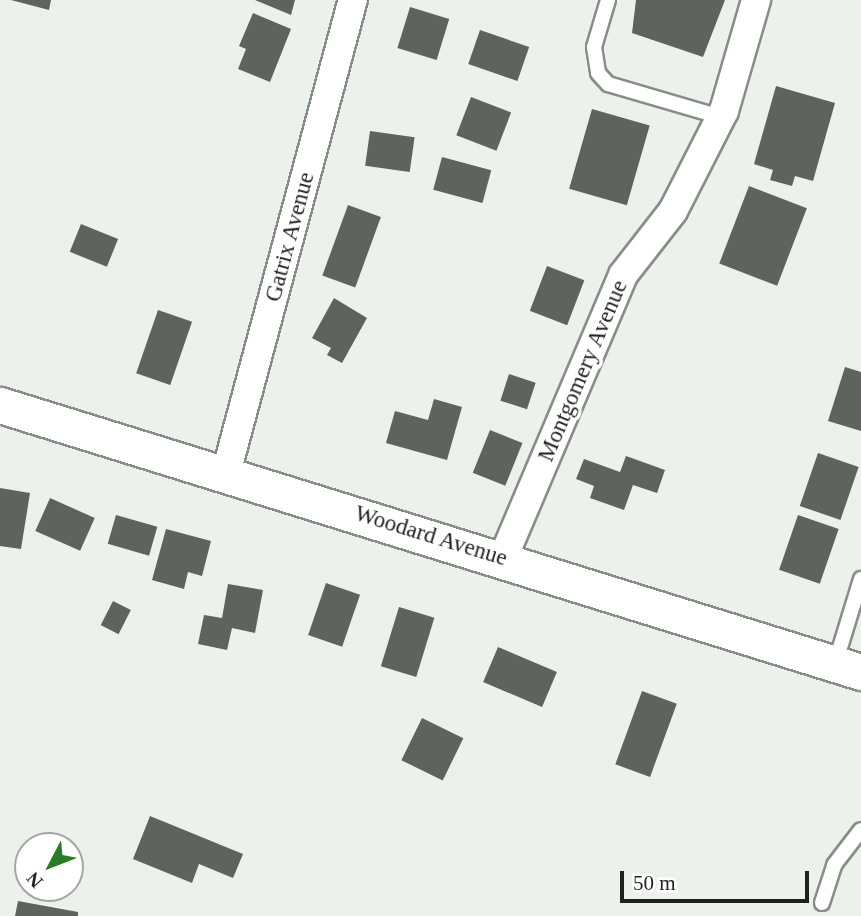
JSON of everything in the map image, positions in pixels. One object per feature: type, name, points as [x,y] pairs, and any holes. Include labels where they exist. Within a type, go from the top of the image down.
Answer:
[{"type":"street","name":"Gatrix Avenue","points":[[226,473],[353,0]]},
{"type":"street","name":"Montgomery Avenue","points":[[503,558],[623,275],[673,211],[721,117],[756,0]]},
{"type":"street","name":"Woodard Avenue","points":[[0,405],[503,558],[848,668]]},
{"type":"lane","points":[[608,0],[594,47],[598,73],[608,85],[721,117]]},
{"type":"lane","points":[[848,668],[861,579]]},
{"type":"lane","points":[[822,903],[834,865],[861,830]]},
{"type":"building","points":[[11,0],[51,0],[49,10]]},
{"type":"building","points":[[255,0],[295,0],[291,15]]},
{"type":"building","points":[[636,0],[725,0],[703,57],[632,33]]},
{"type":"building","points":[[410,7],[449,19],[437,60],[397,48]]},
{"type":"building","points":[[253,13],[291,29],[270,82],[238,69],[246,49],[239,46]]},
{"type":"building","points":[[480,30],[529,47],[517,81],[468,64]]},
{"type":"building","points":[[776,86],[835,103],[813,181],[795,176],[792,186],[770,180],[773,170],[754,164]]},
{"type":"building","points":[[471,97],[511,112],[496,151],[456,135]]},
{"type":"building","points":[[592,109],[650,126],[627,205],[569,189]]},
{"type":"building","points":[[370,131],[415,137],[410,172],[365,166]]},
{"type":"building","points":[[442,157],[491,170],[482,203],[433,190]]},
{"type":"building","points":[[749,186],[807,208],[777,286],[719,263]]},
{"type":"building","points":[[348,205],[381,217],[355,287],[322,275]]},
{"type":"building","points":[[81,224],[118,239],[107,267],[70,252]]},
{"type":"building","points":[[547,266],[584,280],[567,325],[530,311]]},
{"type":"building","points":[[334,298],[367,318],[342,363],[327,355],[331,348],[312,338]]},
{"type":"building","points":[[158,310],[192,322],[170,385],[136,373]]},
{"type":"building","points":[[845,367],[861,372],[861,431],[828,421]]},
{"type":"building","points":[[509,374],[536,383],[527,409],[500,401]]},
{"type":"building","points":[[434,399],[462,407],[447,460],[386,443],[395,411],[428,420]]},
{"type":"building","points":[[490,430],[522,443],[505,486],[473,473]]},
{"type":"building","points":[[818,453],[859,467],[840,520],[800,506]]},
{"type":"building","points":[[626,456],[665,470],[657,493],[633,485],[624,510],[590,498],[594,486],[576,479],[584,459],[620,472]]},
{"type":"building","points":[[0,488],[30,493],[21,549],[0,546]]},
{"type":"building","points":[[50,498],[95,518],[80,551],[35,531]]},
{"type":"building","points":[[116,515],[157,527],[149,556],[108,544]]},
{"type":"building","points":[[798,515],[839,529],[820,584],[779,570]]},
{"type":"building","points":[[166,529],[211,541],[202,576],[188,572],[184,589],[152,580]]},
{"type":"building","points":[[326,583],[360,595],[342,647],[308,635]]},
{"type":"building","points":[[228,584],[263,590],[255,633],[232,628],[227,650],[198,644],[204,615],[222,618]]},
{"type":"building","points":[[113,601],[131,610],[119,634],[101,625]]},
{"type":"building","points":[[399,607],[434,618],[416,677],[381,666]]},
{"type":"building","points":[[498,647],[557,672],[542,707],[483,682]]},
{"type":"building","points":[[642,691],[677,704],[650,777],[615,764]]},
{"type":"building","points":[[422,718],[463,738],[443,780],[401,760]]},
{"type":"building","points":[[150,816],[243,854],[233,878],[199,864],[192,883],[133,859]]},
{"type":"building","points":[[18,902],[78,912],[78,916],[15,916]]}]
